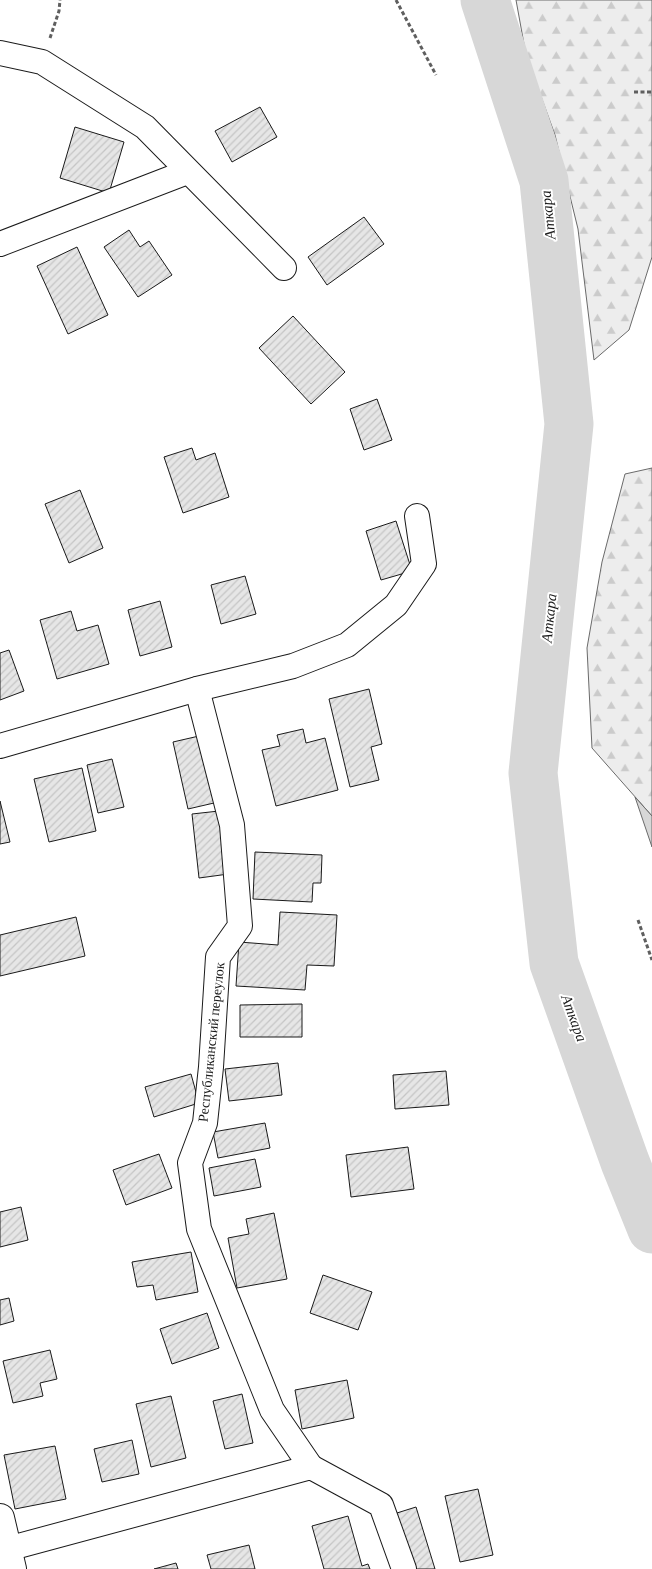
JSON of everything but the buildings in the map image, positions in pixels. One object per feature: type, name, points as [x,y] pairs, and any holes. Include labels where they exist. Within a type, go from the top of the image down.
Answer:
[{"type":"street","points":[[0,53],[42,62],[145,127],[187,172],[284,268]]},
{"type":"street","points":[[0,244],[187,172]]},
{"type":"street","points":[[0,746],[197,689],[293,666],[347,645],[396,605],[424,564],[417,516]]},
{"type":"street","name":"Республиканский переулок","points":[[197,689],[232,825],[240,926],[218,957],[211,1067],[205,1123],[190,1163],[199,1228],[272,1410],[310,1467]]},
{"type":"street","points":[[0,1518],[6,1556],[310,1467],[381,1506],[404,1569]]},
{"type":"path","points":[[42,62],[59,11],[60,0]]},
{"type":"path","points":[[396,0],[436,75]]},
{"type":"path","points":[[634,92],[652,92]]},
{"type":"path","points":[[638,920],[652,960]]},
{"type":"green space","points":[[516,0],[652,0],[652,257],[629,330],[594,360],[578,229],[555,135],[526,55]]},
{"type":"green space","points":[[652,468],[652,816],[592,748],[587,648],[602,562],[625,474]]},
{"type":"shaded area","points":[[635,797],[652,816],[652,847]]},
{"type":"waterway","name":"Аткара","points":[[485,0],[544,181],[569,424],[533,773],[554,963],[625,1162],[652,1229]]}]
